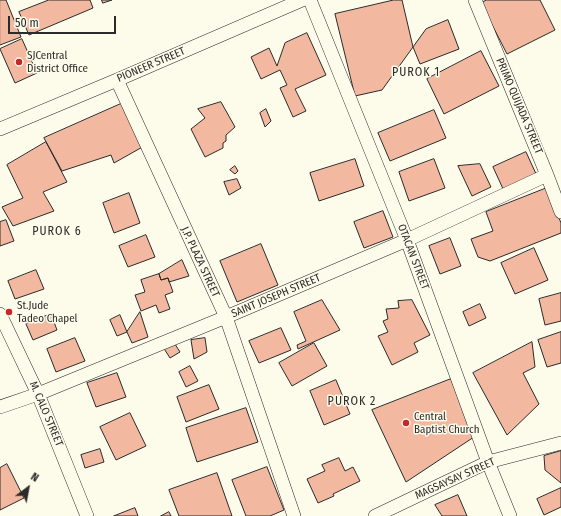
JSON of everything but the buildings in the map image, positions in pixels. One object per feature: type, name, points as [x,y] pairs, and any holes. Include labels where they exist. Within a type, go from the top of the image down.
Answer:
[{"type":"street","name":"PIONEER STREET","points":[[0,129],[302,0]]},
{"type":"street","name":"OTACAN STREET","points":[[310,0],[407,240],[488,462],[510,516]]},
{"type":"street","name":"PRIMO QUIJADA STREET","points":[[475,0],[561,212]]},
{"type":"street","name":"J.P. PLAZA STREET","points":[[117,80],[226,317],[294,516]]},
{"type":"street","name":"SAINT JOSEPH STREET","points":[[0,407],[38,394],[226,317],[407,240],[547,175]]},
{"type":"street","name":"M. CALO STREET","points":[[0,314],[38,394],[86,516]]},
{"type":"street","name":"MAGSAYSAY STREET","points":[[376,516],[488,462],[561,443]]},
{"type":"place","name":"SJCentral District Office","points":[[19,62]]},
{"type":"place","name":"St.Jude Tadeo Chapel","points":[[9,312]]},
{"type":"place","name":"Central Baptist Church","points":[[406,423]]},
{"type":"district","name":"PUROK 1","points":[[416,73]]},
{"type":"district","name":"PUROK 6","points":[[57,232]]},
{"type":"district","name":"PUROK 2","points":[[352,402]]}]
